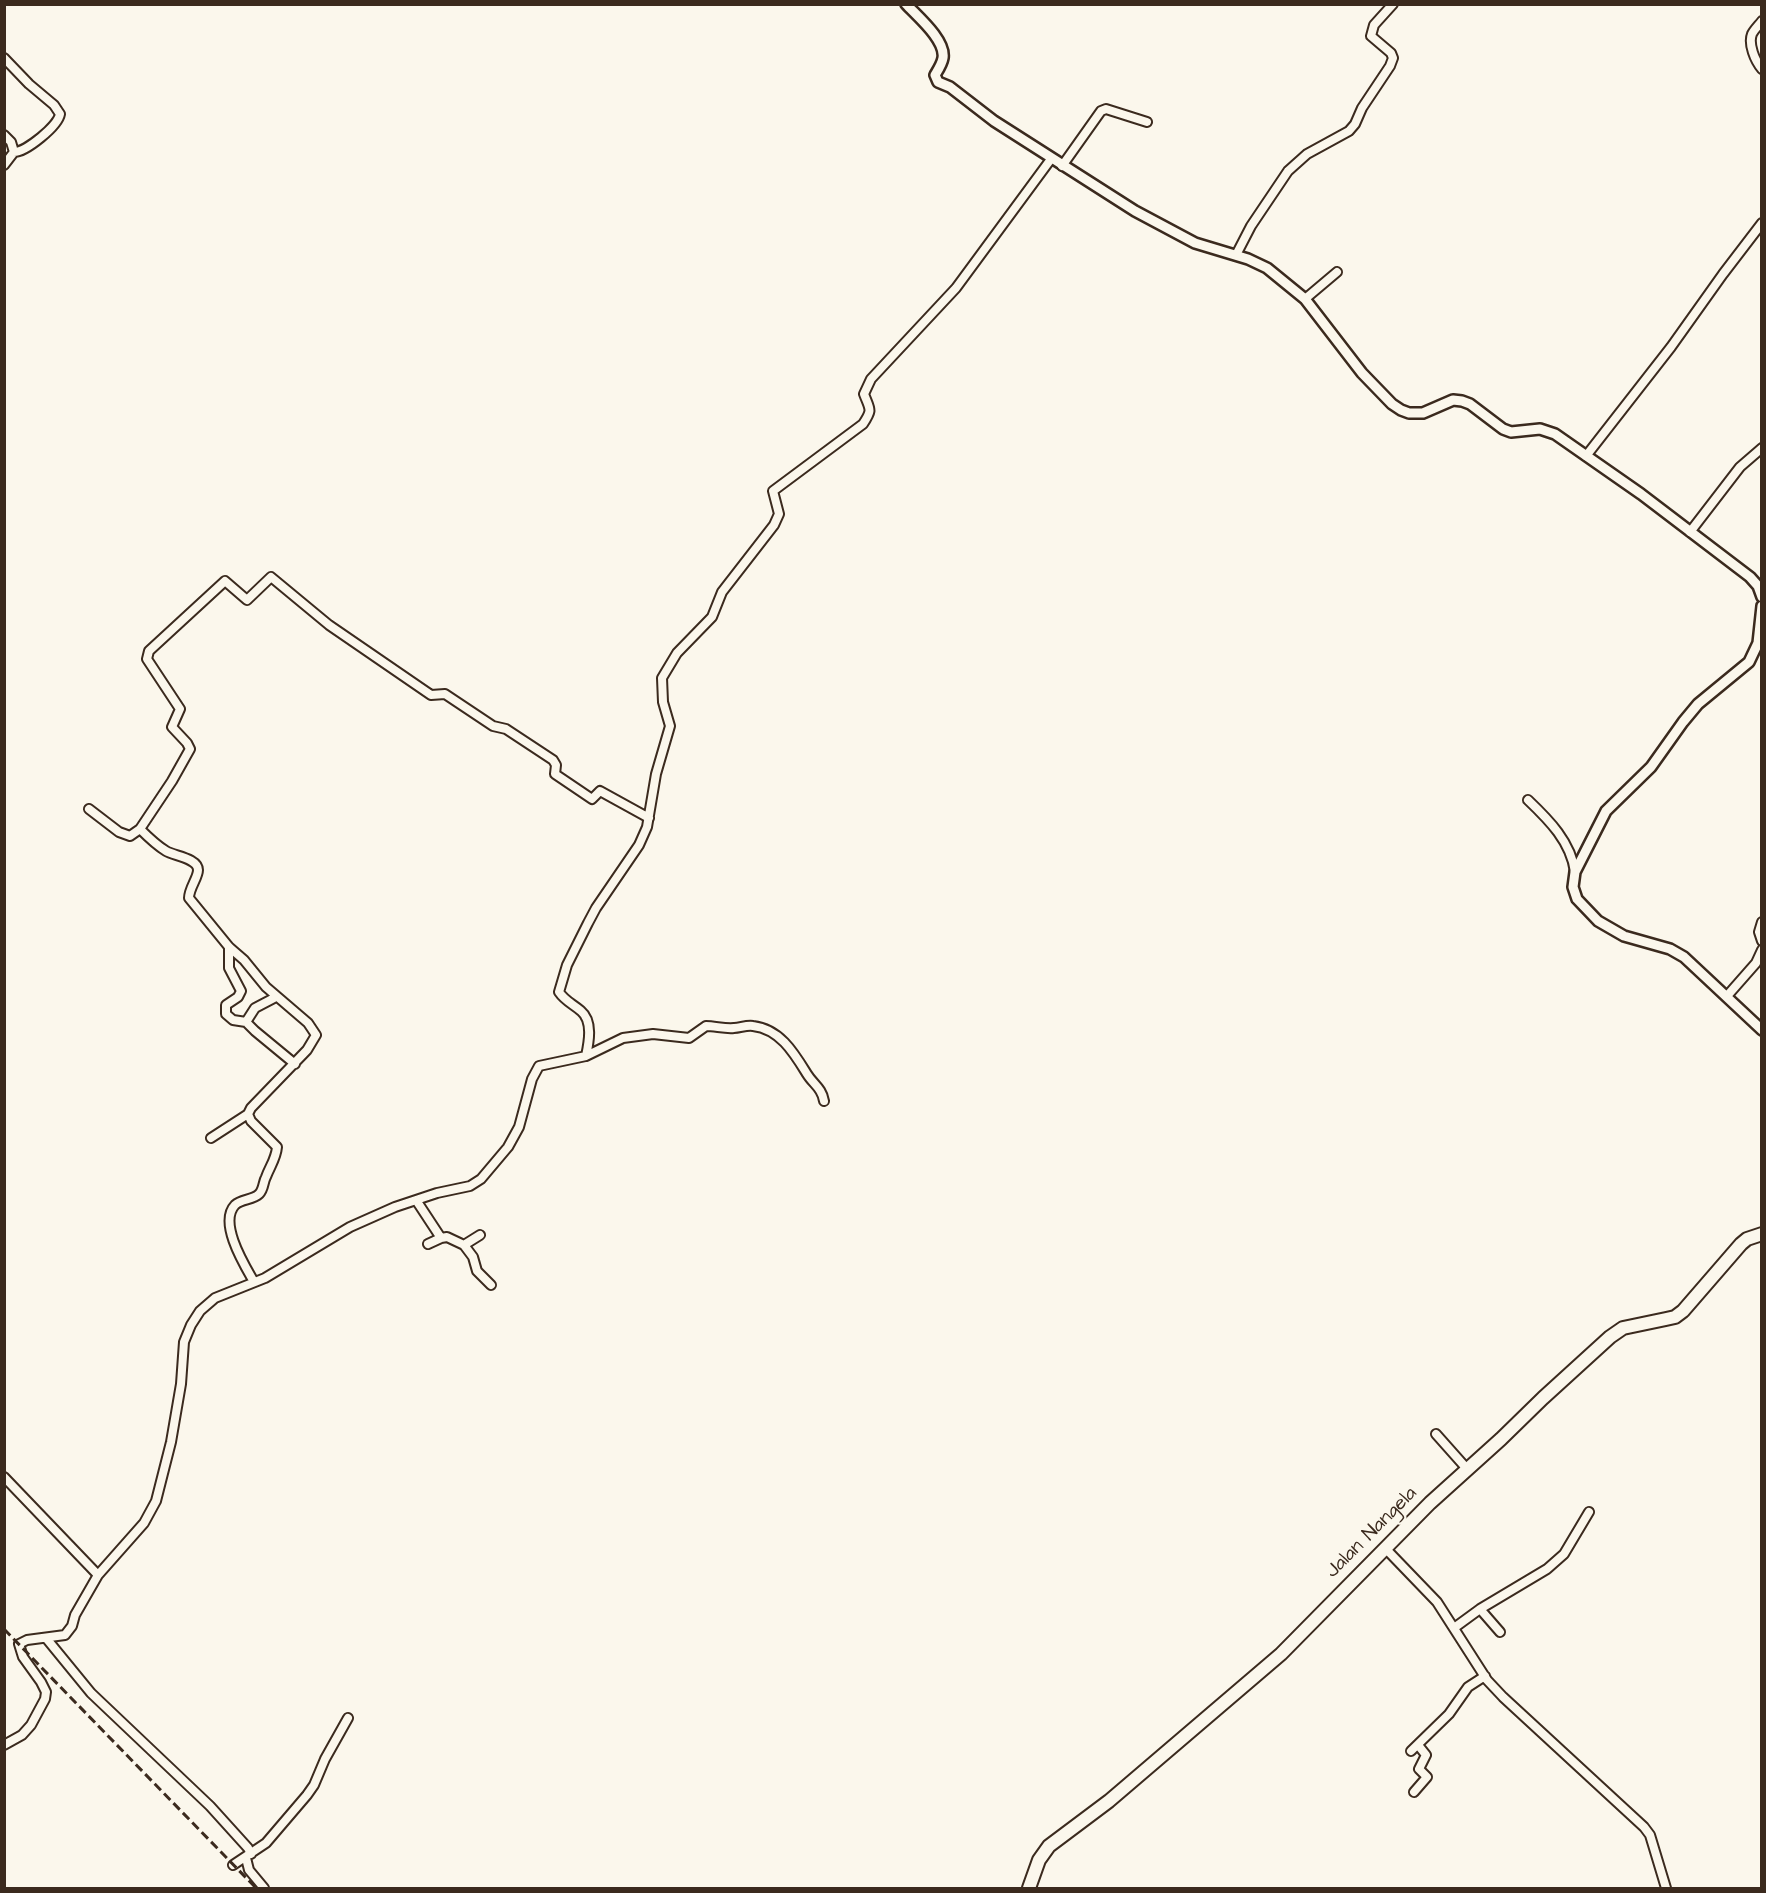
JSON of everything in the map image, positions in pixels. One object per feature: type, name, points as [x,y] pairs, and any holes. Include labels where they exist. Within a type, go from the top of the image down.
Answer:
[{"type":"main road","name":"Jalan Nangela","points":[[1029,1888],[1039,1860],[1056,1839],[1083,1822],[1109,1801],[1267,1666],[1430,1503],[1610,1337],[1623,1328],[1675,1317],[1683,1311],[1741,1244],[1761,1234]]},
{"type":"street","points":[[906,4],[925,23],[942,49],[943,58],[935,75],[938,82],[950,87],[994,122],[1135,211],[1195,243],[1236,255],[1267,268],[1305,299],[1362,373],[1392,404],[1409,414],[1423,413],[1454,400],[1462,400],[1503,429],[1511,432],[1540,429],[1550,431],[1750,577],[1761,591],[1761,597]]},
{"type":"street","points":[[1236,255],[1251,226],[1288,171],[1307,154],[1349,130],[1355,124],[1362,108],[1390,66],[1393,57],[1371,36],[1371,31],[1393,4]]},
{"type":"street","points":[[1761,21],[1751,41],[1755,59],[1761,69]]},
{"type":"street","points":[[4,58],[29,84],[54,105],[60,114],[56,123],[26,148],[14,152],[4,165]]},
{"type":"street","points":[[1062,166],[1101,111],[1106,109],[1147,122]]},
{"type":"street","points":[[4,135],[11,142],[14,152]]},
{"type":"street","points":[[586,1056],[588,1021],[584,1013],[563,999],[559,992],[560,985],[567,965],[596,908],[644,836],[656,774],[670,726],[663,702],[662,678],[677,653],[712,617],[722,592],[774,525],[779,514],[772,491],[859,429],[870,414],[871,408],[864,394],[871,379],[956,288],[1051,159]]},
{"type":"street","points":[[1586,456],[1671,347],[1761,223]]},
{"type":"street","points":[[1305,299],[1337,272]]},
{"type":"street","points":[[1690,532],[1740,467],[1761,448]]},
{"type":"street","points":[[89,809],[122,834],[130,836],[140,829],[190,749],[188,743],[172,727],[180,712],[179,706],[147,659],[147,653],[225,581],[247,600],[271,577],[329,625],[431,695],[445,694],[493,726],[506,729],[553,760],[556,765],[556,776],[592,799],[600,791],[649,818]]},
{"type":"street","points":[[1761,606],[1758,643],[1749,662],[1698,704],[1651,767],[1606,811],[1575,872],[1573,887],[1577,899],[1588,912],[1614,932],[1658,945],[1684,957],[1761,1030]]},
{"type":"street","points":[[1528,800],[1548,818],[1563,840],[1570,851],[1575,872]]},
{"type":"street","points":[[140,829],[166,850],[195,864],[198,873],[191,886],[189,898],[229,948],[244,960],[276,997],[308,1023],[316,1035],[313,1043],[295,1064],[251,1108],[248,1114],[212,1138]]},
{"type":"street","points":[[1761,922],[1759,932],[1761,941]]},
{"type":"street","points":[[229,948],[229,968],[240,987],[240,993],[226,1005],[225,1011],[233,1020],[246,1022],[295,1064]]},
{"type":"street","points":[[1727,996],[1756,963],[1761,950]]},
{"type":"street","points":[[246,1022],[255,1008],[276,997]]},
{"type":"street","points":[[4,1745],[22,1736],[31,1725],[45,1699],[46,1692],[23,1657],[19,1644],[27,1640],[65,1635],[98,1575],[144,1523],[156,1501],[171,1443],[181,1384],[184,1342],[200,1311],[215,1298],[254,1282],[350,1227],[394,1207],[470,1186],[481,1179],[507,1147],[519,1127],[532,1078],[539,1066],[586,1056],[623,1038],[653,1034],[689,1038],[706,1026],[734,1028],[750,1025],[765,1028],[784,1040],[811,1080],[823,1092],[824,1101]]},
{"type":"street","points":[[248,1114],[250,1121],[277,1147],[261,1191],[258,1195],[236,1203],[232,1208],[230,1219],[236,1250],[254,1282]]},
{"type":"street","points":[[416,1200],[441,1238]]},
{"type":"street","points":[[464,1245],[480,1234]]},
{"type":"street","points":[[428,1244],[447,1237],[464,1245],[473,1257],[477,1271],[491,1285]]},
{"type":"street","points":[[1436,1434],[1468,1470]]},
{"type":"street","points":[[4,1477],[98,1575]]},
{"type":"street","points":[[1454,1628],[1480,1609],[1547,1569],[1564,1554],[1589,1512]]},
{"type":"street","points":[[1384,1548],[1437,1602],[1485,1676],[1530,1724],[1644,1827],[1650,1835],[1666,1888]]},
{"type":"street","points":[[1480,1609],[1500,1632]]},
{"type":"street","points":[[46,1638],[91,1693],[210,1806],[248,1848],[249,1870],[264,1888]]},
{"type":"street","points":[[1411,1751],[1449,1714],[1468,1687],[1485,1676]]},
{"type":"street","points":[[233,1865],[266,1843],[314,1785],[325,1759],[348,1718]]},
{"type":"street","points":[[1414,1792],[1427,1777],[1419,1769],[1426,1755],[1418,1745]]},
{"type":"railway","points":[[4,1629],[256,1888]]}]
